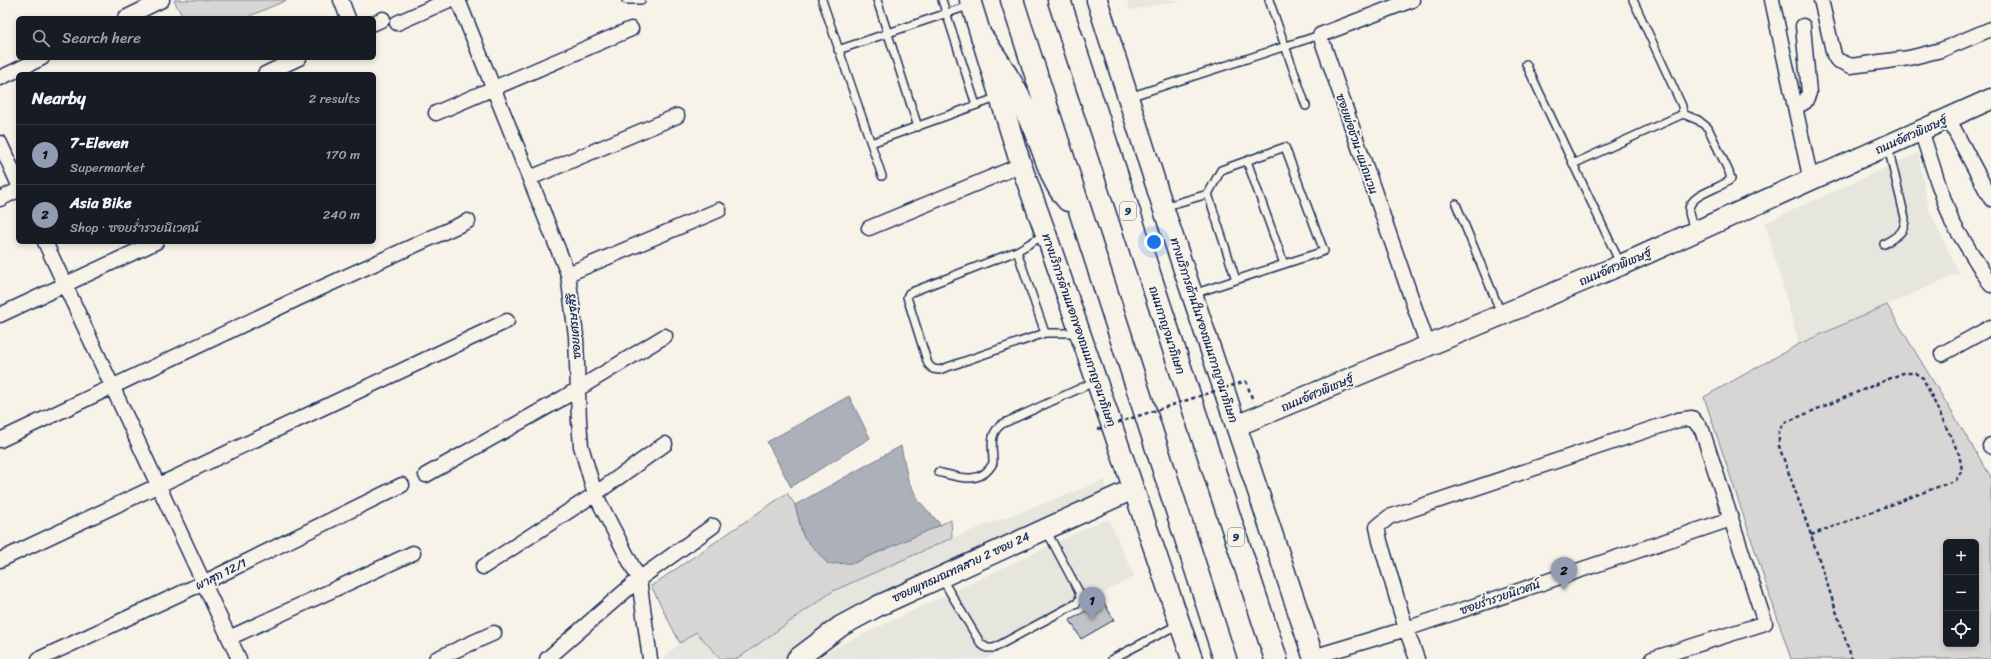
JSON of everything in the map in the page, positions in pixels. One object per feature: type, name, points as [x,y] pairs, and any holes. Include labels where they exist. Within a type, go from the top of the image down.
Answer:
[{"type":"highway","points":[[1012,0],[1225,659]]},
{"type":"highway","name":"ถนนกาญจนาภิเษก","points":[[1059,0],[1276,657]]},
{"type":"highway","points":[[983,39],[1000,63],[1019,97],[1038,138],[1056,185],[1081,215]]},
{"type":"main road","name":"ทางบริการด้านในของถนนกาญจนาภิเษก","points":[[1097,0],[1163,207],[1314,658]]},
{"type":"main road","name":"ทางบริการด้านนอกของถนนกาญจนาภิเษก","points":[[971,2],[1021,165],[1192,659]]},
{"type":"main road","name":"ถนนอัศวพิเชษฐ์","points":[[1236,426],[1621,265],[1991,99]]},
{"type":"main road","name":"ซอยพุทธมณฑลสาย 2 ซอย 24","points":[[797,659],[841,626],[878,606],[1045,528],[1133,489]]},
{"type":"street","points":[[129,16],[162,0]]},
{"type":"street","points":[[341,0],[347,16]]},
{"type":"street","points":[[397,23],[449,0]]},
{"type":"street","name":"ซอยเศรษฐสิริ","points":[[458,0],[568,274],[576,336],[577,389],[582,446],[595,494],[639,579],[650,659]]},
{"type":"street","points":[[1320,36],[1412,0]]},
{"type":"street","points":[[1772,0],[1811,181]]},
{"type":"street","points":[[1821,0],[1834,55],[1837,60],[1851,66],[1909,58],[1941,50],[1991,29]]},
{"type":"street","points":[[1796,107],[1805,102],[1809,93],[1803,26]]},
{"type":"street","points":[[436,113],[493,87],[631,30]]},
{"type":"street","name":"ซอยพ่อช้วน-แม่ถนวน","points":[[1320,36],[1428,346]]},
{"type":"street","points":[[0,78],[38,60]]},
{"type":"street","points":[[269,72],[295,60]]},
{"type":"street","points":[[530,178],[677,116]]},
{"type":"street","points":[[1948,118],[1991,199]]},
{"type":"street","points":[[1921,130],[1952,222],[1991,285]]},
{"type":"street","points":[[0,143],[16,179]]},
{"type":"street","points":[[869,228],[1021,165]]},
{"type":"street","points":[[0,199],[16,191]]},
{"type":"street","points":[[568,274],[719,210]]},
{"type":"street","points":[[0,440],[113,388],[299,298],[468,221]]},
{"type":"street","points":[[46,244],[238,659]]},
{"type":"street","points":[[0,315],[152,244]]},
{"type":"street","points":[[0,560],[507,321]]},
{"type":"street","points":[[1942,354],[1991,327]]},
{"type":"street","points":[[426,475],[577,389],[664,336]]},
{"type":"street","points":[[1417,659],[1406,629],[1377,527],[1389,517],[1678,420],[1692,418],[1702,430],[1765,622],[1652,659]]},
{"type":"street","points":[[483,567],[595,494],[665,444]]},
{"type":"street","name":"ผาสุก 12/1","points":[[39,659],[203,583],[402,485]]},
{"type":"street","name":"ซอยร่ำรวยนิเวศน์","points":[[1314,658],[1406,629],[1731,519]]},
{"type":"street","points":[[547,659],[639,579],[713,526]]},
{"type":"street","points":[[229,638],[413,553]]},
{"type":"street","points":[[436,659],[494,632]]},
{"type":"lane","points":[[626,0],[641,0]]},
{"type":"lane","points":[[822,0],[882,176]]},
{"type":"lane","points":[[877,0],[918,127]]},
{"type":"lane","points":[[942,0],[976,105]]},
{"type":"lane","points":[[1269,0],[1306,106]]},
{"type":"lane","points":[[1633,0],[1682,106],[1683,114]]},
{"type":"lane","points":[[838,50],[946,13],[971,2]]},
{"type":"lane","points":[[1128,98],[1285,46],[1320,36]]},
{"type":"lane","points":[[1526,64],[1621,265]]},
{"type":"lane","points":[[871,143],[1000,97]]},
{"type":"lane","points":[[1573,164],[1683,114],[1698,120],[1708,128],[1731,179],[1698,197],[1692,203],[1689,211],[1695,232]]},
{"type":"lane","points":[[1884,244],[1903,231],[1905,226],[1905,218],[1888,146]]},
{"type":"lane","points":[[1163,207],[1208,194],[1221,170],[1285,147],[1324,250],[1193,294]]},
{"type":"lane","points":[[1247,161],[1284,264]]},
{"type":"lane","points":[[1208,194],[1236,280]]},
{"type":"lane","points":[[1456,204],[1502,315]]},
{"type":"lane","points":[[1046,234],[1017,251],[909,293],[907,297],[928,364],[933,369],[939,370],[1045,333],[1080,333]]},
{"type":"lane","points":[[1017,251],[1045,333]]},
{"type":"lane","points":[[938,472],[964,479],[976,476],[986,471],[994,462],[992,436],[995,429],[1002,424],[1096,381]]},
{"type":"lane","points":[[941,577],[980,644],[987,648],[994,648],[1077,603],[1080,598],[1079,592],[1045,528]]},
{"type":"lane","points":[[1112,659],[1180,624]]},
{"type":"path","points":[[1811,535],[1956,480],[1962,470],[1959,454],[1923,378],[1914,374],[1903,373],[1784,423],[1779,431],[1779,446],[1811,535],[1852,659]]},
{"type":"path","points":[[1098,429],[1246,381],[1255,404]]},
{"type":"shaded area","points":[[174,0],[287,0],[250,16],[182,16]]},
{"type":"shaded area","points":[[1127,0],[1184,0],[1130,10]]},
{"type":"shaded area","points":[[1918,153],[1928,208],[1959,273],[1799,344],[1765,223]]},
{"type":"shaded area","points":[[1887,305],[1991,477],[1991,659],[1791,659],[1704,397],[1799,344]]},
{"type":"shaded area","points":[[849,396],[870,438],[791,487],[767,442]]},
{"type":"shaded area","points":[[901,446],[908,480],[919,501],[941,525],[854,563],[828,564],[803,536],[795,505]]},
{"type":"shaded area","points":[[1105,480],[1107,496],[798,649],[784,659],[737,659],[833,591],[952,538]]},
{"type":"shaded area","points":[[787,493],[795,505],[803,536],[854,563],[951,520],[952,538],[833,591],[737,659],[721,659],[696,632],[680,643],[651,586]]},
{"type":"shaded area","points":[[1109,520],[1134,576],[986,659],[819,659],[832,649],[1097,523]]},
{"type":"shaded area","points":[[696,632],[721,659],[662,659],[680,643]]},
{"type":"building","points":[[1103,601],[1114,620],[1081,639],[1070,620]]},
{"type":"place","name":"Asia Bike","points":[[1564,590]]},
{"type":"place","name":"7-Eleven","points":[[1092,620]]}]
